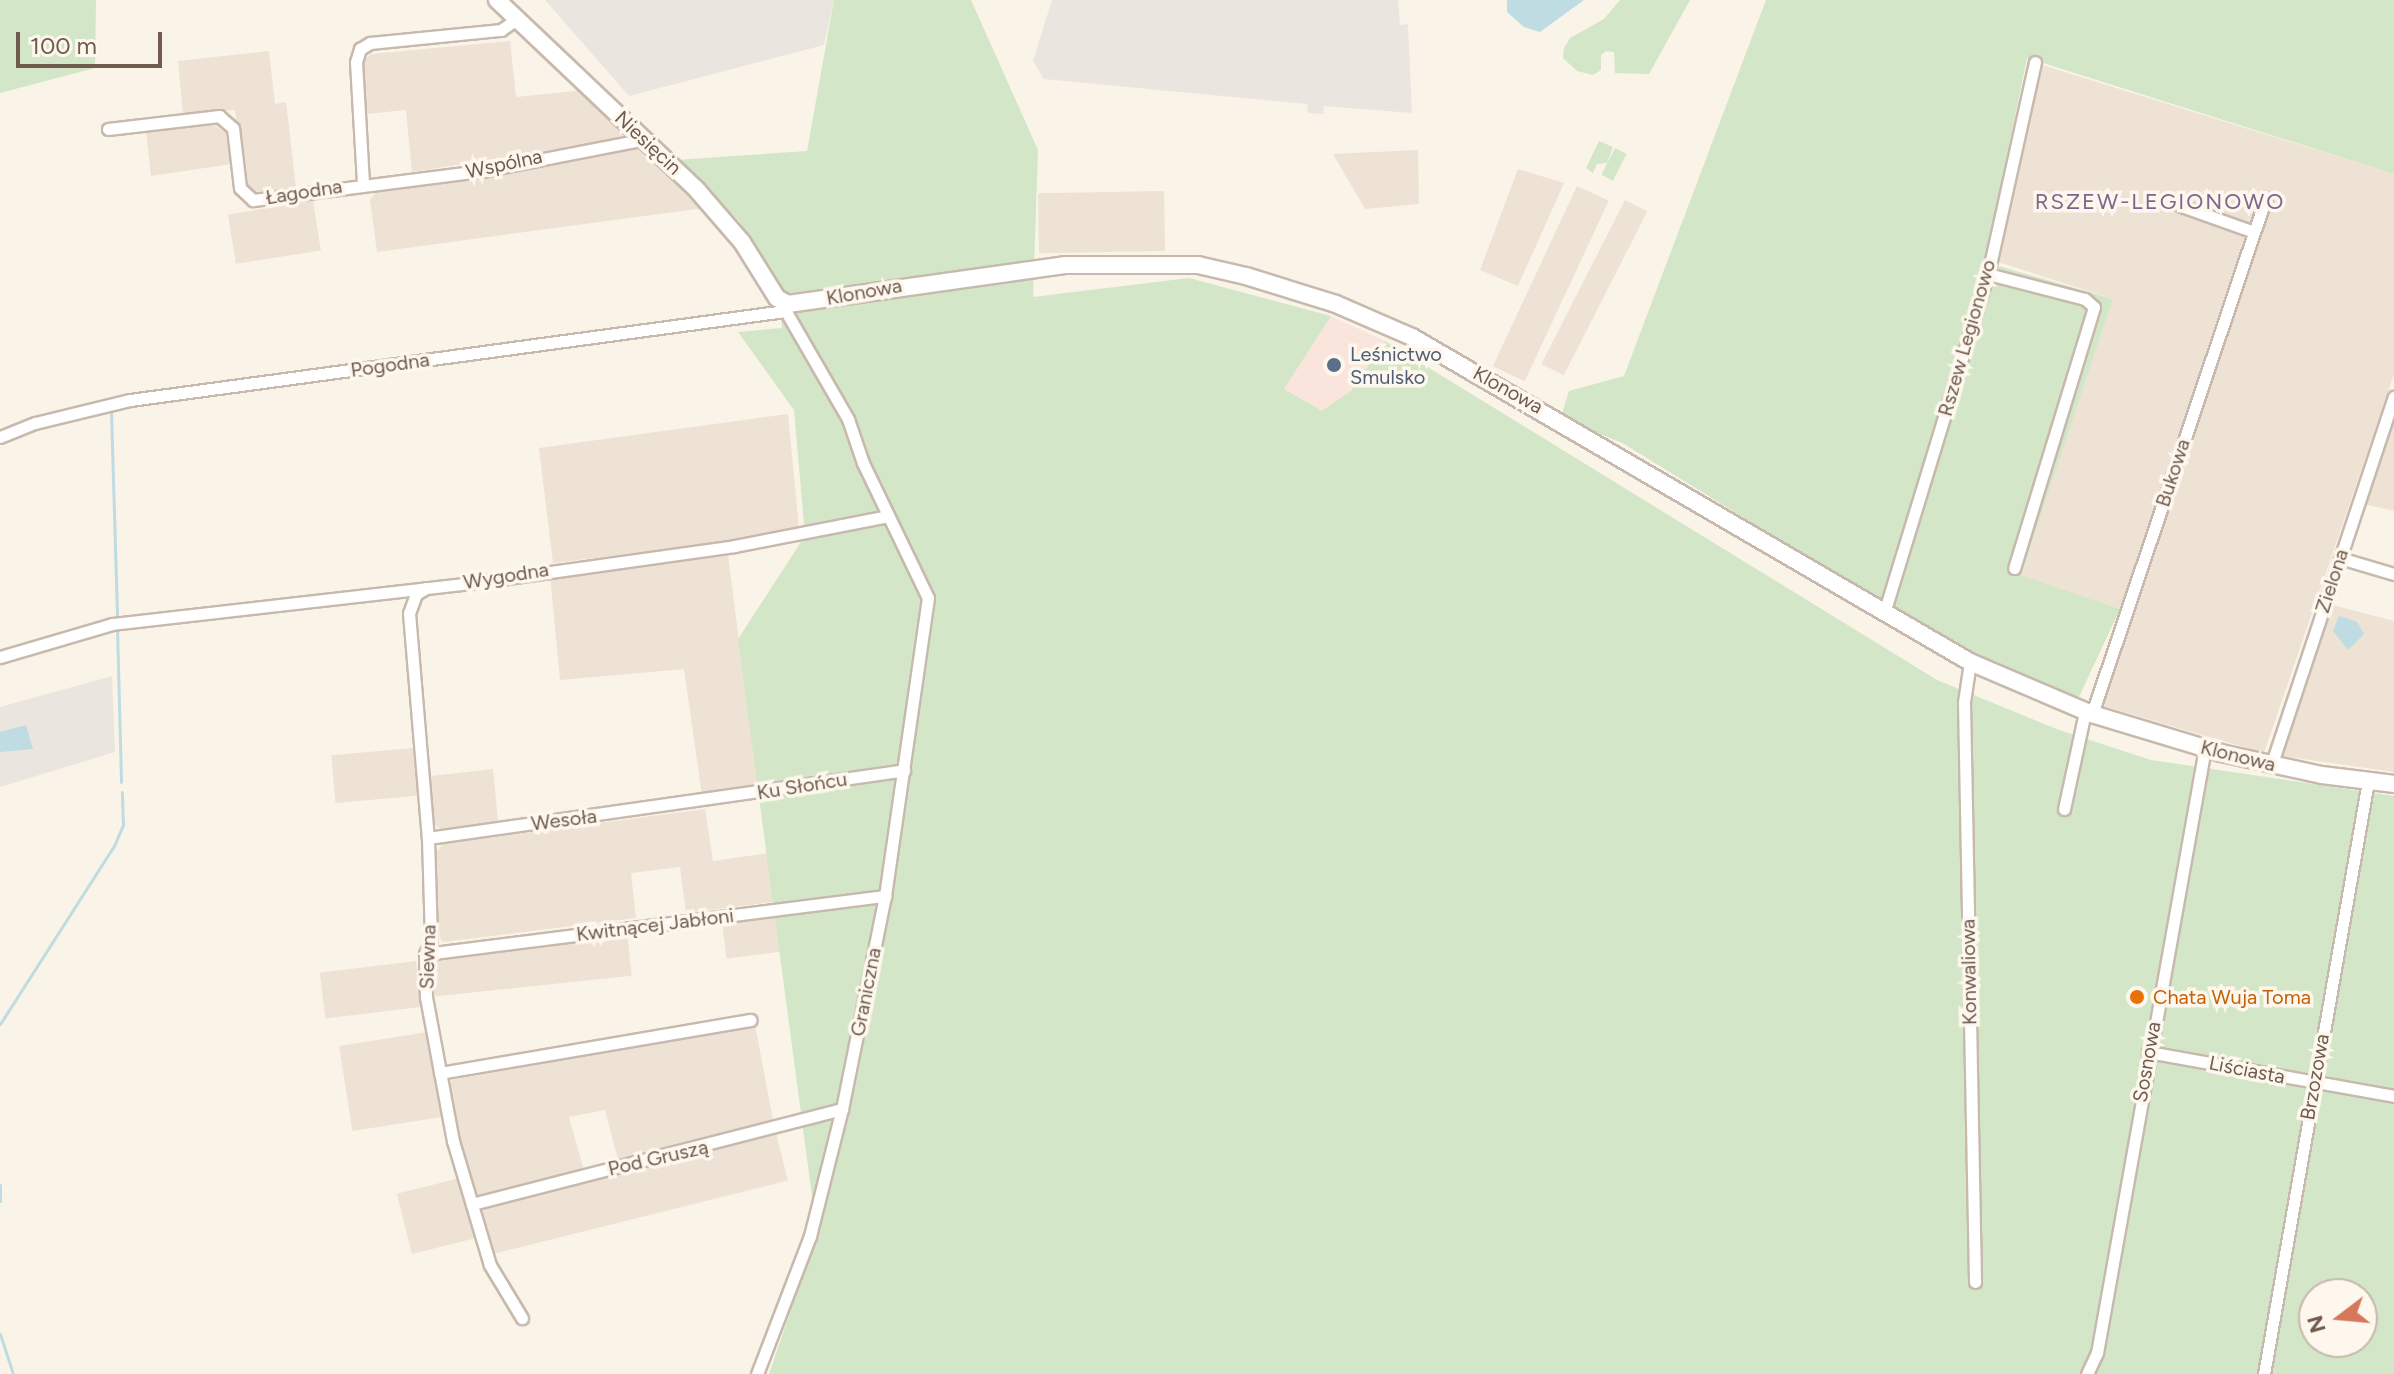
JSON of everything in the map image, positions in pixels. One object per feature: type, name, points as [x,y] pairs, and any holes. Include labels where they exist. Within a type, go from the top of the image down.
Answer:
[{"type":"street","name":"Niesięcin","points":[[497,0],[645,139],[734,232],[783,306]]},
{"type":"street","name":"Łagodna","points":[[108,129],[219,116],[233,128],[240,188],[253,200],[363,183],[356,62],[360,49],[370,43],[501,30],[517,19]]},
{"type":"street","name":"Rszew Legionowo","points":[[1885,610],[1988,274],[2035,62]]},
{"type":"street","name":"Wspólna","points":[[363,183],[486,170],[645,139]]},
{"type":"street","name":"Bukowa","points":[[2089,713],[2266,197]]},
{"type":"street","points":[[2181,206],[2254,232]]},
{"type":"street","name":"Klonowa","points":[[783,306],[905,284],[1087,264],[1198,265],[1246,276],[1336,304],[1412,337],[1970,662],[2089,713],[2205,748],[2271,766],[2394,784]]},
{"type":"street","points":[[1988,274],[2085,299],[2094,307],[2014,568]]},
{"type":"street","points":[[783,306],[848,419],[888,516]]},
{"type":"street","name":"Pogodna","points":[[0,437],[35,423],[130,400],[783,306]]},
{"type":"street","name":"Zielona","points":[[2271,766],[2394,397]]},
{"type":"street","name":"Wygodna","points":[[0,657],[116,623],[427,588],[734,546],[888,516]]},
{"type":"street","name":"Graniczna","points":[[757,1374],[810,1236],[842,1109],[885,896],[928,598],[888,516]]},
{"type":"street","points":[[2340,558],[2394,574]]},
{"type":"street","name":"Siewna","points":[[427,588],[416,594],[409,613],[428,838],[431,940],[425,954],[426,997],[440,1073],[490,1265],[522,1318]]},
{"type":"street","name":"Konwaliowa","points":[[1970,662],[1964,702],[1975,1282]]},
{"type":"street","points":[[2064,809],[2089,713]]},
{"type":"street","name":"Sosnowa","points":[[2087,1374],[2097,1353],[2148,1052],[2205,748]]},
{"type":"street","name":"Ku Słońcu","points":[[699,803],[904,770]]},
{"type":"street","name":"Brzozowa","points":[[2264,1374],[2368,781]]},
{"type":"street","name":"Wesoła","points":[[428,838],[699,803]]},
{"type":"street","name":"Kwitnącej Jabłoni","points":[[425,954],[885,896]]},
{"type":"street","points":[[440,1073],[751,1020]]},
{"type":"street","name":"Liściasta","points":[[2148,1052],[2394,1096]]},
{"type":"street","name":"Pod Gruszą","points":[[472,1204],[842,1109]]},
{"type":"shaded area","points":[[545,0],[834,0],[824,45],[629,96]]},
{"type":"shaded area","points":[[1052,0],[1398,0],[1400,25],[1408,24],[1412,113],[1324,106],[1323,114],[1308,113],[1307,104],[1044,79],[1033,61]]},
{"type":"shaded area","points":[[510,41],[516,97],[584,90],[630,132],[626,138],[412,172],[406,110],[367,114],[363,61],[371,54]]},
{"type":"shaded area","points":[[269,51],[275,104],[286,102],[296,188],[255,194],[246,187],[235,110],[183,114],[178,61]]},
{"type":"shaded area","points":[[2039,64],[2394,174],[2394,374],[2264,753],[2100,705],[2273,197],[2262,193],[2249,224],[2178,199],[2174,208],[2245,235],[2120,609],[2021,575],[2113,299],[1995,261]]},
{"type":"shaded area","points":[[212,123],[226,134],[231,164],[151,176],[146,131]]},
{"type":"shaded area","points":[[642,145],[704,208],[377,252],[370,200],[376,191]]},
{"type":"shaded area","points":[[1418,150],[1419,204],[1365,209],[1333,154]]},
{"type":"shaded area","points":[[1518,169],[1564,183],[1518,286],[1480,270]]},
{"type":"shaded area","points":[[1577,186],[1609,201],[1525,381],[1493,366]]},
{"type":"shaded area","points":[[1164,191],[1165,251],[1039,253],[1038,193]]},
{"type":"shaded area","points":[[1625,200],[1647,211],[1564,375],[1541,364]]},
{"type":"shaded area","points":[[313,201],[321,250],[236,264],[228,214]]},
{"type":"shaded area","name":"Leśnictwo Smulsko","points":[[1331,316],[1385,341],[1351,391],[1323,412],[1284,389]]},
{"type":"shaded area","points":[[788,414],[799,528],[724,542],[553,563],[539,448]]},
{"type":"shaded area","points":[[2394,416],[2394,511],[2364,504]]},
{"type":"shaded area","points":[[728,555],[758,787],[702,795],[684,669],[560,680],[550,574]]},
{"type":"shaded area","points":[[2329,604],[2394,621],[2394,772],[2282,756]]},
{"type":"shaded area","points":[[112,676],[115,752],[0,787],[0,707]]},
{"type":"shaded area","points":[[413,748],[417,796],[335,803],[331,755]]},
{"type":"shaded area","points":[[493,769],[498,822],[441,830],[433,823],[431,776]]},
{"type":"shaded area","points":[[705,809],[713,861],[888,836],[881,888],[686,913],[680,867],[631,873],[636,918],[443,942],[440,938],[433,856],[443,844]]},
{"type":"shaded area","points":[[817,908],[822,947],[726,958],[722,920]]},
{"type":"shaded area","points":[[627,932],[632,976],[434,997],[429,953]]},
{"type":"shaded area","points":[[416,961],[422,1007],[325,1018],[320,973]]},
{"type":"shaded area","points":[[755,1025],[774,1125],[619,1163],[605,1110],[569,1117],[584,1171],[478,1201],[446,1088],[452,1080]]},
{"type":"shaded area","points":[[428,1032],[441,1117],[353,1131],[339,1046]]},
{"type":"shaded area","points":[[776,1133],[788,1181],[490,1255],[478,1207]]},
{"type":"shaded area","points":[[460,1178],[475,1238],[412,1254],[397,1194]]},
{"type":"green space","points":[[0,0],[96,0],[95,68],[0,93]]},
{"type":"green space","points":[[834,0],[971,0],[1038,150],[1033,297],[1189,278],[1331,316],[1284,389],[1322,411],[1351,391],[1385,341],[1937,680],[2059,730],[2151,760],[2394,796],[2394,1374],[769,1374],[817,1234],[738,639],[805,536],[794,410],[738,332],[782,328],[779,294],[739,221],[675,160],[807,151]]},
{"type":"green space","points":[[1620,0],[1690,0],[1649,74],[1615,73],[1614,52],[1606,51],[1601,55],[1601,70],[1593,75],[1577,71],[1563,58],[1570,38],[1604,19]]},
{"type":"green space","points":[[1766,0],[2394,0],[2394,174],[2027,58],[1985,262],[2113,299],[2021,575],[2120,609],[2078,699],[1959,650],[1624,444],[1561,417],[1569,391],[1624,376]]},
{"type":"green space","points":[[1599,141],[1613,147],[1607,163],[1597,164],[1593,173],[1586,168]]},
{"type":"green space","points":[[1615,148],[1627,154],[1613,181],[1601,175]]},
{"type":"water","points":[[1507,0],[1584,0],[1540,32],[1524,27],[1507,12]]},
{"type":"water","points":[[2339,616],[2357,622],[2364,634],[2348,650],[2333,631]]},
{"type":"water","points":[[26,725],[33,749],[0,752],[0,732]]},
{"type":"waterway","points":[[111,412],[117,620]]},
{"type":"waterway","points":[[117,628],[121,782]]},
{"type":"waterway","points":[[0,1024],[114,846],[123,825],[122,792]]},
{"type":"waterway","points":[[0,1185],[0,1201]]},
{"type":"waterway","points":[[0,1334],[13,1374]]},
{"type":"place","name":"Leśnictwo Smulsko","points":[[1334,365]]},
{"type":"place","name":"Chata Wuja Toma","points":[[2137,997]]},
{"type":"district","name":"RSZEW-LEGIONOWO","points":[[2160,202]]}]
